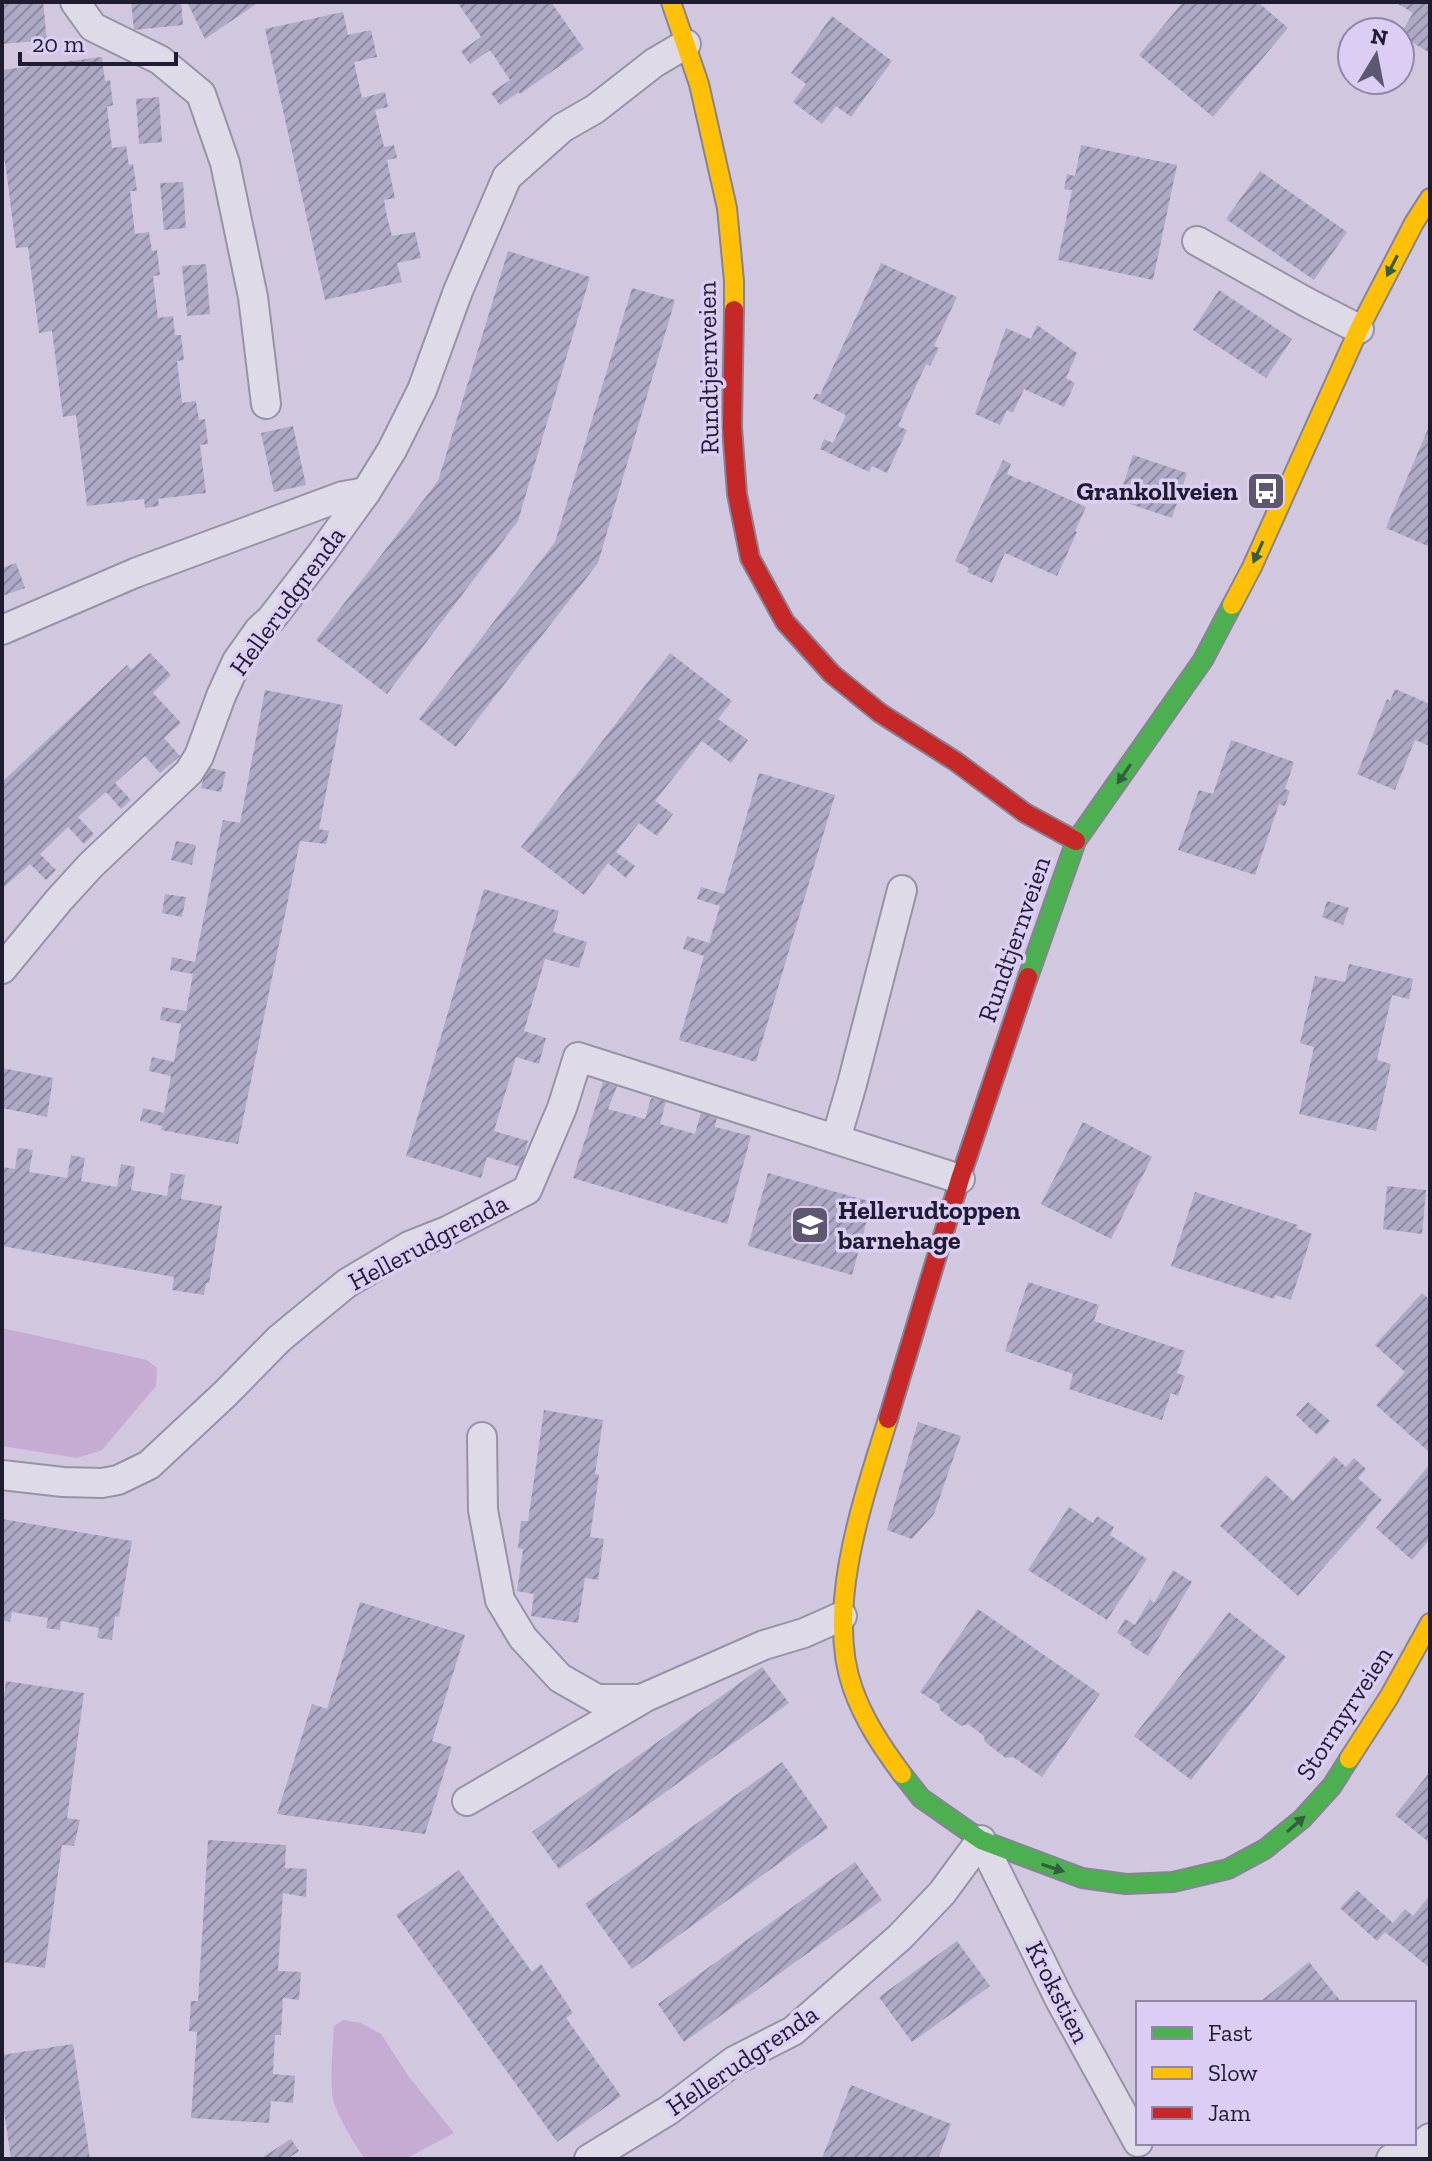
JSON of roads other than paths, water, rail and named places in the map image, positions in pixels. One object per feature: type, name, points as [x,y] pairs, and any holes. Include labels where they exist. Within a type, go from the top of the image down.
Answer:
[{"type":"street","name":"Rundtjernveien","points":[[671,2],[699,84],[727,208],[734,281],[732,427],[737,494],[750,558],[785,622],[832,674],[880,713],[955,761],[1025,813],[1076,841],[960,1179],[857,1522],[842,1616],[845,1658],[853,1689],[878,1742],[921,1798],[981,1840]]},
{"type":"street","points":[[1076,841],[1203,660],[1252,567],[1359,329],[1430,198]]},
{"type":"street","name":"Stormyrveien","points":[[981,1840],[1082,1878],[1126,1884],[1173,1882],[1228,1869],[1265,1849],[1302,1819],[1332,1786],[1389,1697],[1430,1623]]},
{"type":"lane","points":[[75,2],[93,27],[160,60],[201,94],[225,163],[247,267],[266,404]]},
{"type":"lane","name":"Hellerudgrenda","points":[[2,969],[80,877],[189,772],[199,756],[237,661],[366,492],[392,450],[422,390],[458,291],[507,177],[562,128],[595,109],[654,63],[686,44]]},
{"type":"lane","points":[[1197,241],[1359,329]]},
{"type":"lane","name":"Hellerudgrenda","points":[[2,630],[135,573],[343,496],[366,492]]},
{"type":"lane","points":[[836,1139],[902,890]]},
{"type":"lane","name":"Hellerudgrenda","points":[[2,1475],[102,1483],[118,1480],[149,1465],[279,1339],[347,1283],[409,1246],[447,1231],[527,1190],[562,1108],[578,1057],[960,1179]]},
{"type":"lane","points":[[482,1437],[483,1510],[500,1600],[523,1638],[560,1678],[597,1699],[641,1699]]},
{"type":"lane","points":[[467,1801],[641,1699],[764,1645],[804,1633],[842,1616]]},
{"type":"lane","name":"Hellerudgrenda","points":[[589,2159],[669,2110],[734,2061],[793,2031],[900,1937],[942,1893],[981,1840]]},
{"type":"lane","name":"Krokstien","points":[[981,1840],[1060,2000],[1136,2138]]},
{"type":"lane","points":[[1391,2159],[1415,2149],[1430,2138]]},
{"type":"place","name":"Grankollveien","points":[[1266,491]]},
{"type":"place","name":"Hellerudtoppen barnehage","points":[[810,1225]]}]
